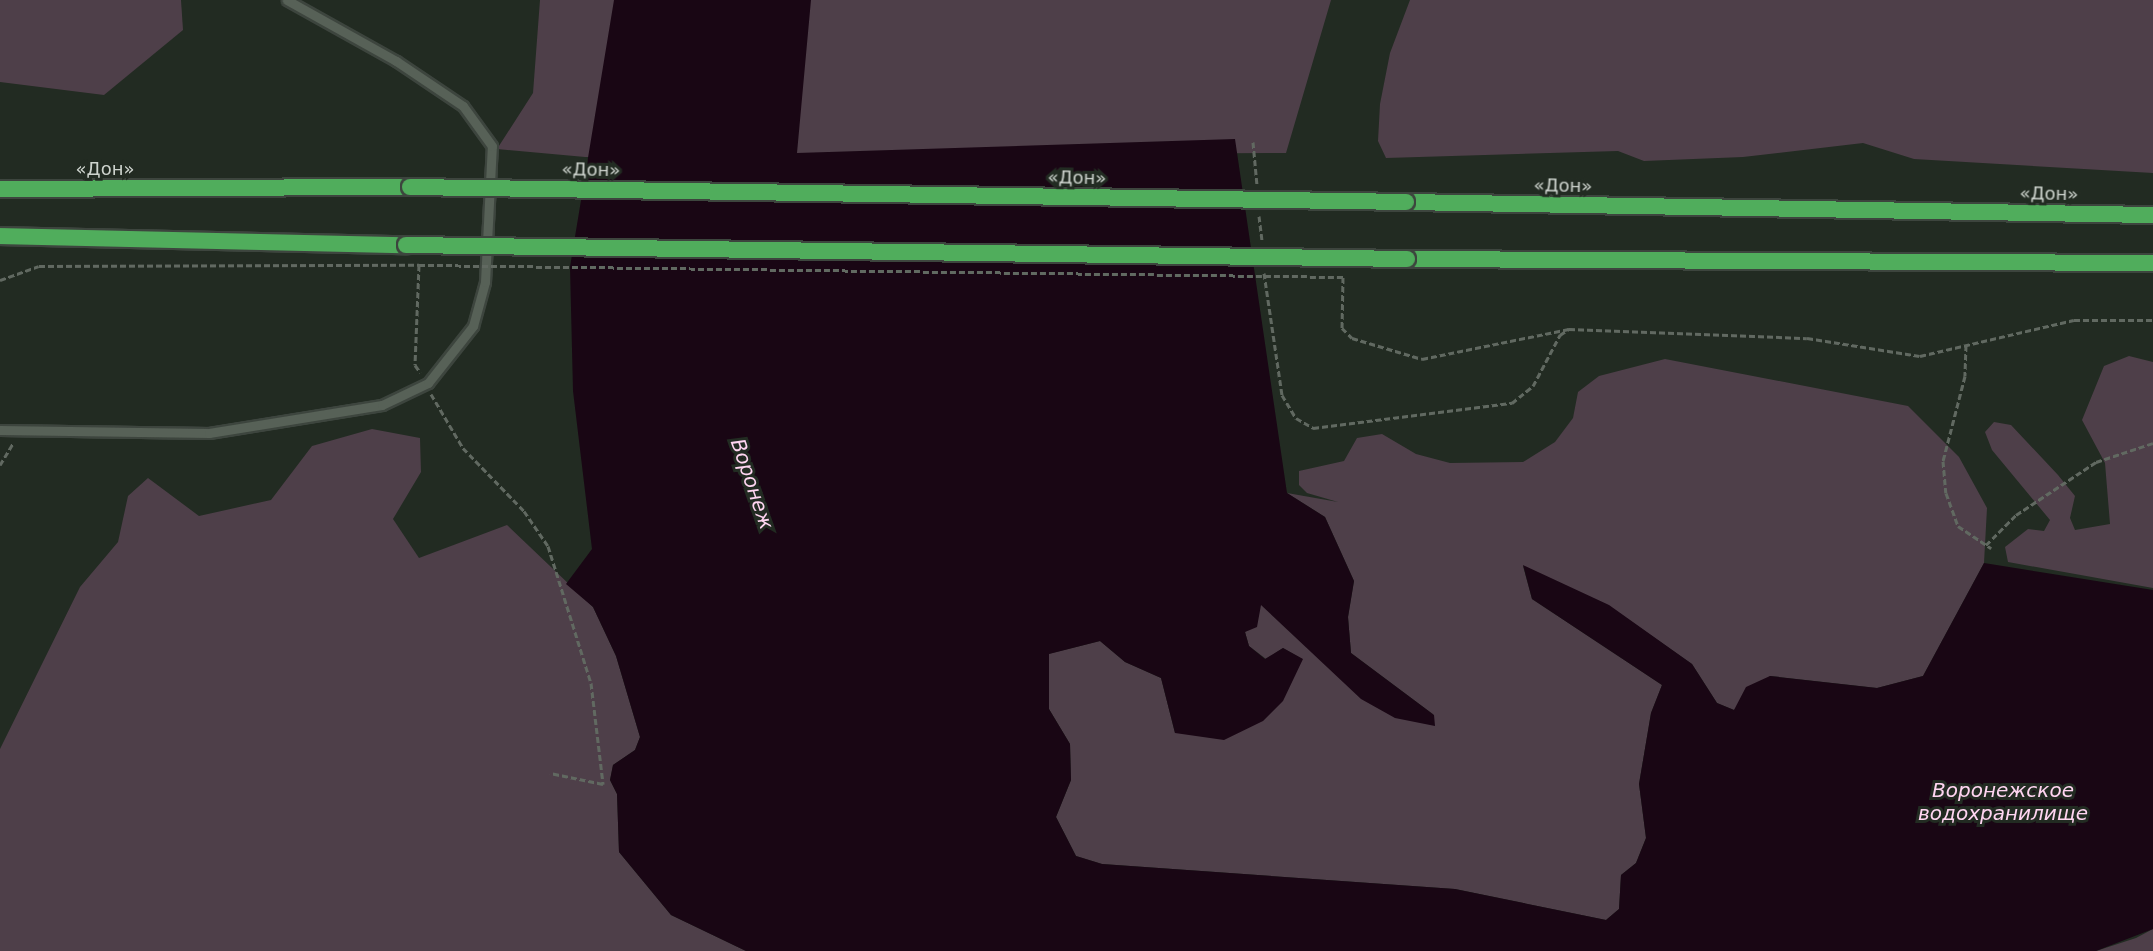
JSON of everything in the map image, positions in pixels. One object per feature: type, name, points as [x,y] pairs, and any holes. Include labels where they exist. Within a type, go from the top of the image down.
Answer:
[{"type":"highway","name":"«Дон»","points":[[0,189],[410,187],[2153,215]]},
{"type":"highway","points":[[0,236],[406,245],[1407,259],[2153,262]]},
{"type":"lane","points":[[0,430],[209,433],[382,405],[428,383],[473,326],[484,282],[492,146],[463,106],[396,61],[287,0]]},
{"type":"path","points":[[1253,142],[1257,190]]},
{"type":"path","points":[[1258,202],[1262,250]]},
{"type":"path","points":[[1263,262],[1282,395],[1296,418],[1313,428],[1512,403],[1533,386],[1560,335],[1569,329]]},
{"type":"path","points":[[419,265],[415,365],[428,383],[435,408],[464,448],[524,511],[548,546],[591,683],[603,784],[550,773]]},
{"type":"path","points":[[0,280],[39,266],[419,265],[1342,277],[1342,328],[1352,338],[1422,359],[1569,329],[1807,338],[1920,356],[2074,320],[2153,320]]},
{"type":"path","points":[[1966,345],[1965,376],[1943,461],[1946,493],[1958,526],[1992,548]]},
{"type":"path","points":[[0,465],[21,430]]},
{"type":"path","points":[[1986,545],[2016,515],[2096,462],[2153,443]]},
{"type":"shaded area","points":[[0,0],[181,0],[183,30],[104,95],[0,82]]},
{"type":"shaded area","points":[[540,0],[1331,0],[1286,153],[585,157],[497,149],[533,93]]},
{"type":"shaded area","points":[[1410,0],[2153,0],[2153,173],[1914,159],[1863,143],[1743,157],[1644,161],[1618,151],[1386,158],[1378,141],[1380,104],[1390,53]]},
{"type":"shaded area","points":[[2129,356],[2153,362],[2153,588],[2008,562],[2005,547],[2028,529],[2044,531],[2050,520],[1992,450],[1985,432],[1994,422],[2011,425],[2058,475],[2075,496],[2070,518],[2075,530],[2110,524],[2105,463],[2082,420],[2104,366]]},
{"type":"shaded area","points":[[1665,359],[1908,406],[1959,457],[1987,508],[1984,563],[1923,676],[1877,688],[1770,676],[1734,710],[1717,703],[1692,664],[1609,606],[1523,566],[1532,599],[1662,685],[1651,713],[1639,784],[1646,838],[1636,863],[1621,875],[1619,909],[1606,920],[1455,889],[1102,864],[1076,856],[1056,817],[1071,780],[1070,744],[1049,709],[1048,654],[1100,641],[1125,662],[1161,678],[1175,733],[1302,659],[1283,648],[1266,659],[1249,646],[1245,632],[1261,604],[1294,634],[1434,715],[1351,653],[1348,617],[1354,581],[1325,517],[1287,493],[1338,502],[1307,493],[1299,485],[1299,471],[1344,461],[1357,438],[1382,434],[1416,454],[1450,463],[1523,462],[1555,442],[1573,418],[1578,392],[1599,376]]},
{"type":"shaded area","points":[[372,429],[420,438],[421,472],[393,519],[419,558],[507,525],[593,607],[616,656],[640,737],[635,750],[613,765],[610,780],[617,794],[619,852],[671,915],[746,951],[0,951],[0,749],[80,587],[118,542],[128,496],[148,478],[199,516],[271,500],[312,446]]},
{"type":"shaded area","points":[[2153,929],[2153,951],[2096,951],[2136,938]]},
{"type":"water","points":[[614,0],[811,0],[797,153],[1235,139],[1287,493],[1325,517],[1354,581],[1348,617],[1351,653],[1434,715],[1435,726],[1395,718],[1361,699],[1261,605],[1257,627],[1245,632],[1249,646],[1265,659],[1283,648],[1303,659],[1283,701],[1263,721],[1224,740],[1175,733],[1161,678],[1125,662],[1100,641],[1049,654],[1049,709],[1070,744],[1071,780],[1056,817],[1076,856],[1102,864],[1455,889],[1606,920],[1619,909],[1621,875],[1636,863],[1646,838],[1639,784],[1651,713],[1662,685],[1532,599],[1523,565],[1609,605],[1692,664],[1717,703],[1734,710],[1746,687],[1770,676],[1877,688],[1923,676],[1984,563],[2153,590],[2153,929],[2096,951],[746,951],[671,915],[619,852],[617,794],[610,780],[613,765],[635,750],[640,737],[616,656],[593,607],[566,584],[592,549],[573,391],[570,267]]},
{"type":"water label","name":"Воронеж","points":[[752,484]]},
{"type":"water label","name":"Воронежское водохранилище","points":[[2003,802]]}]
